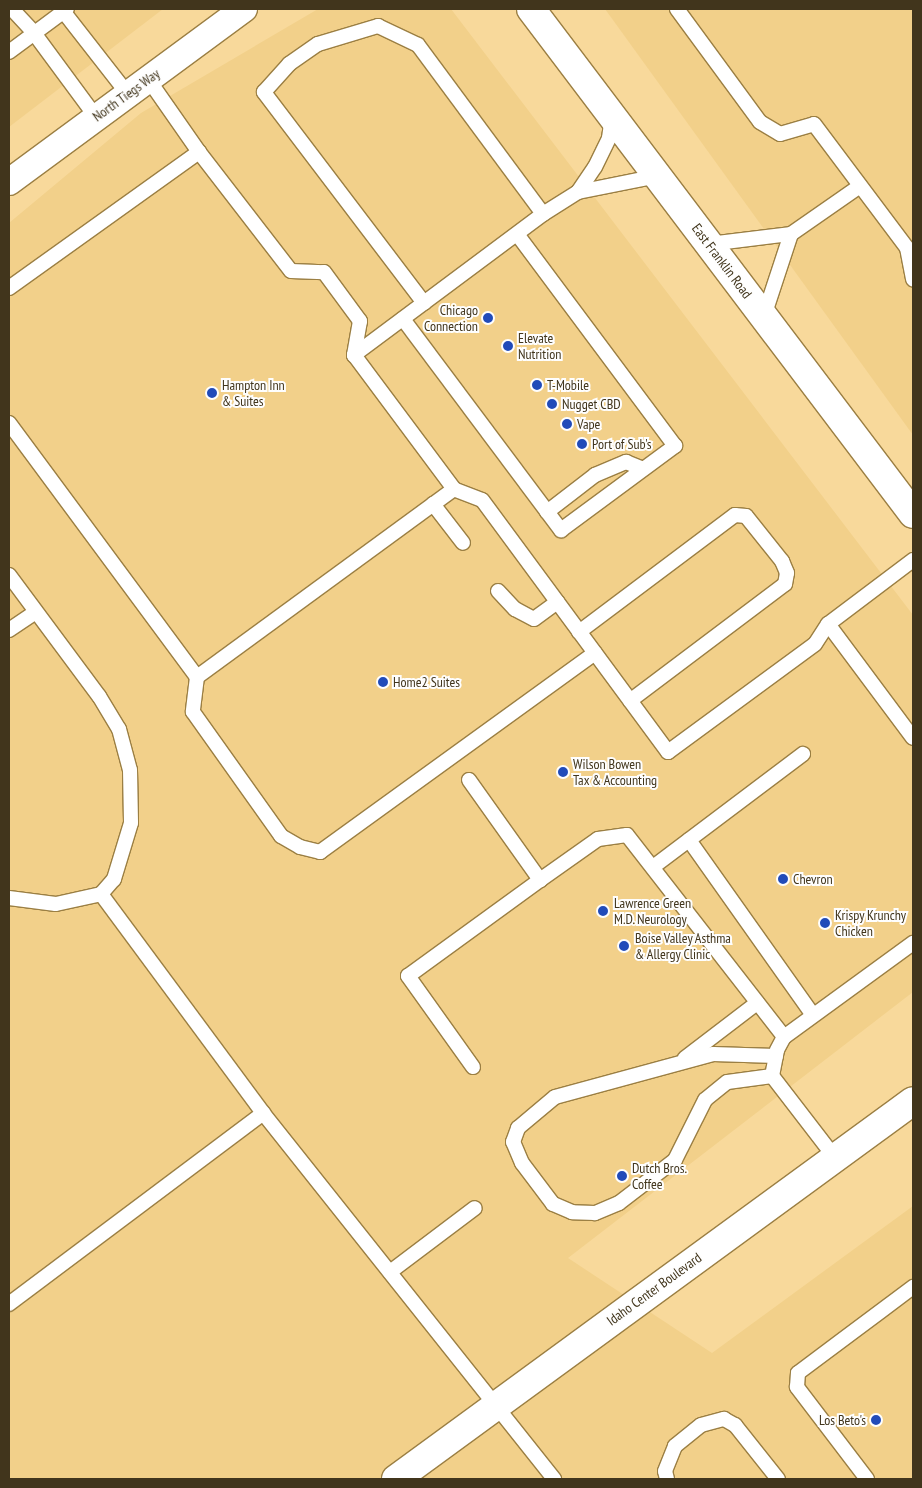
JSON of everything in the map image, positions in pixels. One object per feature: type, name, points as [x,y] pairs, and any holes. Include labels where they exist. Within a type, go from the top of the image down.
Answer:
[{"type":"main road","name":"East Franklin Road","points":[[531,9],[913,514]]},
{"type":"main road","name":"Idaho Center Boulevard","points":[[396,1479],[496,1403],[836,1159],[913,1101]]},
{"type":"street","name":"North Tiegs Way","points":[[9,182],[244,9]]},
{"type":"lane","points":[[12,9],[34,33],[96,117]]},
{"type":"lane","points":[[677,9],[760,122],[780,134],[814,124],[907,248],[913,279]]},
{"type":"lane","points":[[9,52],[65,10],[198,152],[292,271],[324,272],[360,321],[354,355],[454,488],[482,500],[668,752],[815,644],[828,624],[913,560]]},
{"type":"lane","points":[[424,303],[264,92],[289,64],[318,44],[378,26],[418,45],[543,214]]},
{"type":"lane","points":[[578,192],[606,145],[612,116]]},
{"type":"lane","points":[[9,288],[198,152]]},
{"type":"lane","points":[[354,355],[543,214],[578,192],[658,176]]},
{"type":"lane","points":[[709,244],[791,234],[860,186]]},
{"type":"lane","points":[[403,319],[561,530],[675,446],[517,234]]},
{"type":"lane","points":[[764,316],[791,234]]},
{"type":"lane","points":[[9,423],[198,677],[193,712],[281,836],[300,847],[320,852],[595,653]]},
{"type":"lane","points":[[547,512],[595,475],[626,462],[643,469]]},
{"type":"lane","points":[[198,677],[454,488]]},
{"type":"lane","points":[[433,504],[463,543]]},
{"type":"lane","points":[[580,632],[735,515],[746,516],[782,561],[787,573],[785,584],[630,701]]},
{"type":"lane","points":[[9,575],[109,712],[119,729],[130,770],[131,823],[114,880],[101,894],[56,904],[9,898]]},
{"type":"lane","points":[[498,591],[515,609],[534,619],[557,602]]},
{"type":"lane","points":[[9,630],[36,612]]},
{"type":"lane","points":[[828,624],[913,738]]},
{"type":"lane","points":[[652,867],[802,754]]},
{"type":"lane","points":[[469,780],[540,880]]},
{"type":"lane","points":[[473,1067],[408,976],[598,839],[627,835],[784,1037]]},
{"type":"lane","points":[[689,840],[813,1015]]},
{"type":"lane","points":[[101,894],[263,1113],[496,1403],[554,1479]]},
{"type":"lane","points":[[836,1159],[772,1076],[776,1056],[784,1037],[913,943]]},
{"type":"lane","points":[[678,1064],[757,1003]]},
{"type":"lane","points":[[772,1076],[727,1082],[705,1100],[674,1160],[619,1203],[595,1213],[572,1212],[553,1204],[522,1163],[513,1142],[518,1128],[555,1097],[713,1054],[776,1056]]},
{"type":"lane","points":[[9,1304],[263,1113]]},
{"type":"lane","points":[[390,1272],[475,1208]]},
{"type":"lane","points":[[867,1479],[798,1386],[798,1373],[913,1287]]},
{"type":"lane","points":[[667,1479],[665,1471],[675,1446],[701,1425],[724,1419],[736,1425],[778,1479]]},
{"type":"shaded area","points":[[9,9],[163,9],[9,127]]},
{"type":"shaded area","points":[[318,9],[451,9],[913,615],[913,992],[568,1258],[712,1353],[913,1206],[913,1479],[9,1479],[9,223],[141,113]]},
{"type":"shaded area","points":[[605,9],[913,9],[913,435]]},
{"type":"place","name":"Chicago Connection","points":[[488,318]]},
{"type":"place","name":"Elevate Nutrition","points":[[508,346]]},
{"type":"place","name":"T-Mobile","points":[[537,385]]},
{"type":"place","name":"Hampton Inn & Suites","points":[[212,393]]},
{"type":"place","name":"Nugget CBD","points":[[552,404]]},
{"type":"place","name":"Vape","points":[[567,424]]},
{"type":"place","name":"Port of Sub's","points":[[582,444]]},
{"type":"place","name":"Home2 Suites","points":[[383,682]]},
{"type":"place","name":"Wilson Bowen Tax & Accounting","points":[[563,772]]},
{"type":"place","name":"Chevron","points":[[783,879]]},
{"type":"place","name":"Lawrence Green M.D. Neurology","points":[[603,911]]},
{"type":"place","name":"Krispy Krunchy Chicken","points":[[825,923]]},
{"type":"place","name":"Boise Valley Asthma & Allergy Clinic","points":[[624,946]]},
{"type":"place","name":"Dutch Bros. Coffee","points":[[622,1176]]},
{"type":"place","name":"Los Beto's","points":[[876,1420]]}]
